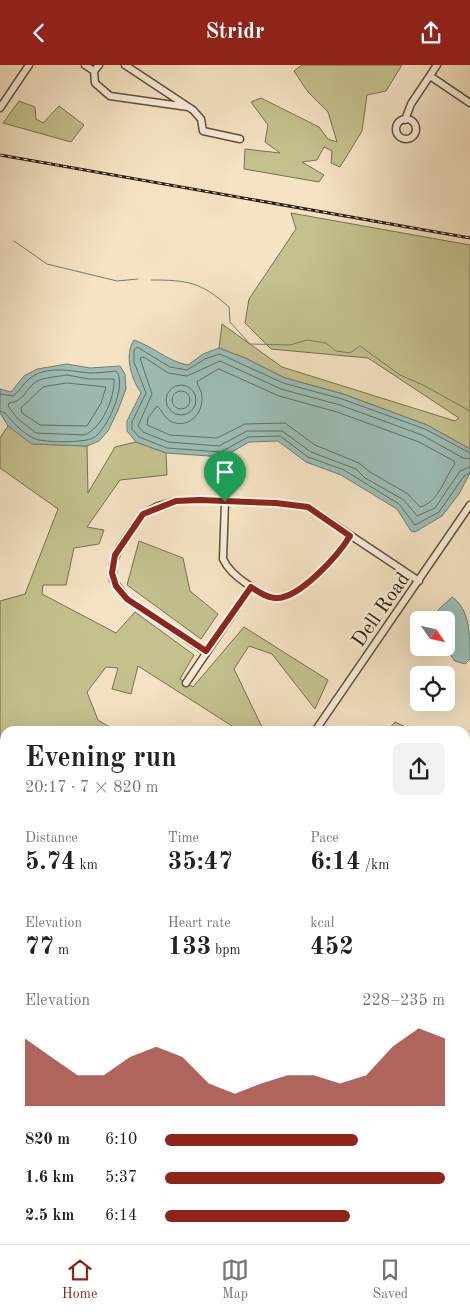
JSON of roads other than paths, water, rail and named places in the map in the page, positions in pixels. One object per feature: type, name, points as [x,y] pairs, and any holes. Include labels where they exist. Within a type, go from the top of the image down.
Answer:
[{"type":"street","points":[[0,109],[29,65]]},
{"type":"street","points":[[85,65],[94,71]]},
{"type":"street","points":[[100,65],[94,71],[94,81],[97,87],[110,96],[189,107]]},
{"type":"street","points":[[126,65],[189,107],[201,119],[202,131],[240,139]]},
{"type":"street","points":[[406,120],[411,104],[437,65]]},
{"type":"street","points":[[430,76],[470,103]]},
{"type":"street","points":[[206,651],[127,599],[113,580],[113,564],[119,548],[143,514],[176,501],[276,503],[308,507],[419,581]]},
{"type":"street","points":[[225,502],[223,559],[233,573],[263,595],[277,598],[291,594],[330,563],[350,536]]},
{"type":"street","name":"Dell Road","points":[[319,726],[470,505]]},
{"type":"street","points":[[186,683],[251,587]]},
{"type":"water","points":[[134,340],[180,363],[188,365],[203,354],[219,348],[245,358],[285,378],[343,394],[427,425],[470,449],[470,473],[459,494],[442,516],[415,532],[411,531],[397,509],[341,475],[306,462],[278,441],[249,442],[223,457],[166,453],[136,442],[127,431],[127,421],[141,393],[134,381],[130,367],[129,353]]},
{"type":"water","points":[[67,364],[90,368],[120,366],[125,374],[126,389],[118,410],[108,431],[99,441],[87,446],[32,444],[8,426],[0,413],[0,389],[11,392],[24,376],[37,369]]},
{"type":"water","points":[[452,597],[458,602],[466,616],[470,641],[470,659],[465,664],[455,661],[451,656],[455,656],[455,611],[438,610]]},
{"type":"waterway","points":[[14,241],[47,264],[117,281],[138,279]]},
{"type":"waterway","points":[[151,280],[185,282],[202,287],[210,292],[229,307],[230,322],[250,344],[290,345],[307,340],[326,343],[336,351],[350,353],[360,346],[400,375],[423,385],[470,411]]},
{"type":"railway","points":[[0,155],[470,238]]}]
